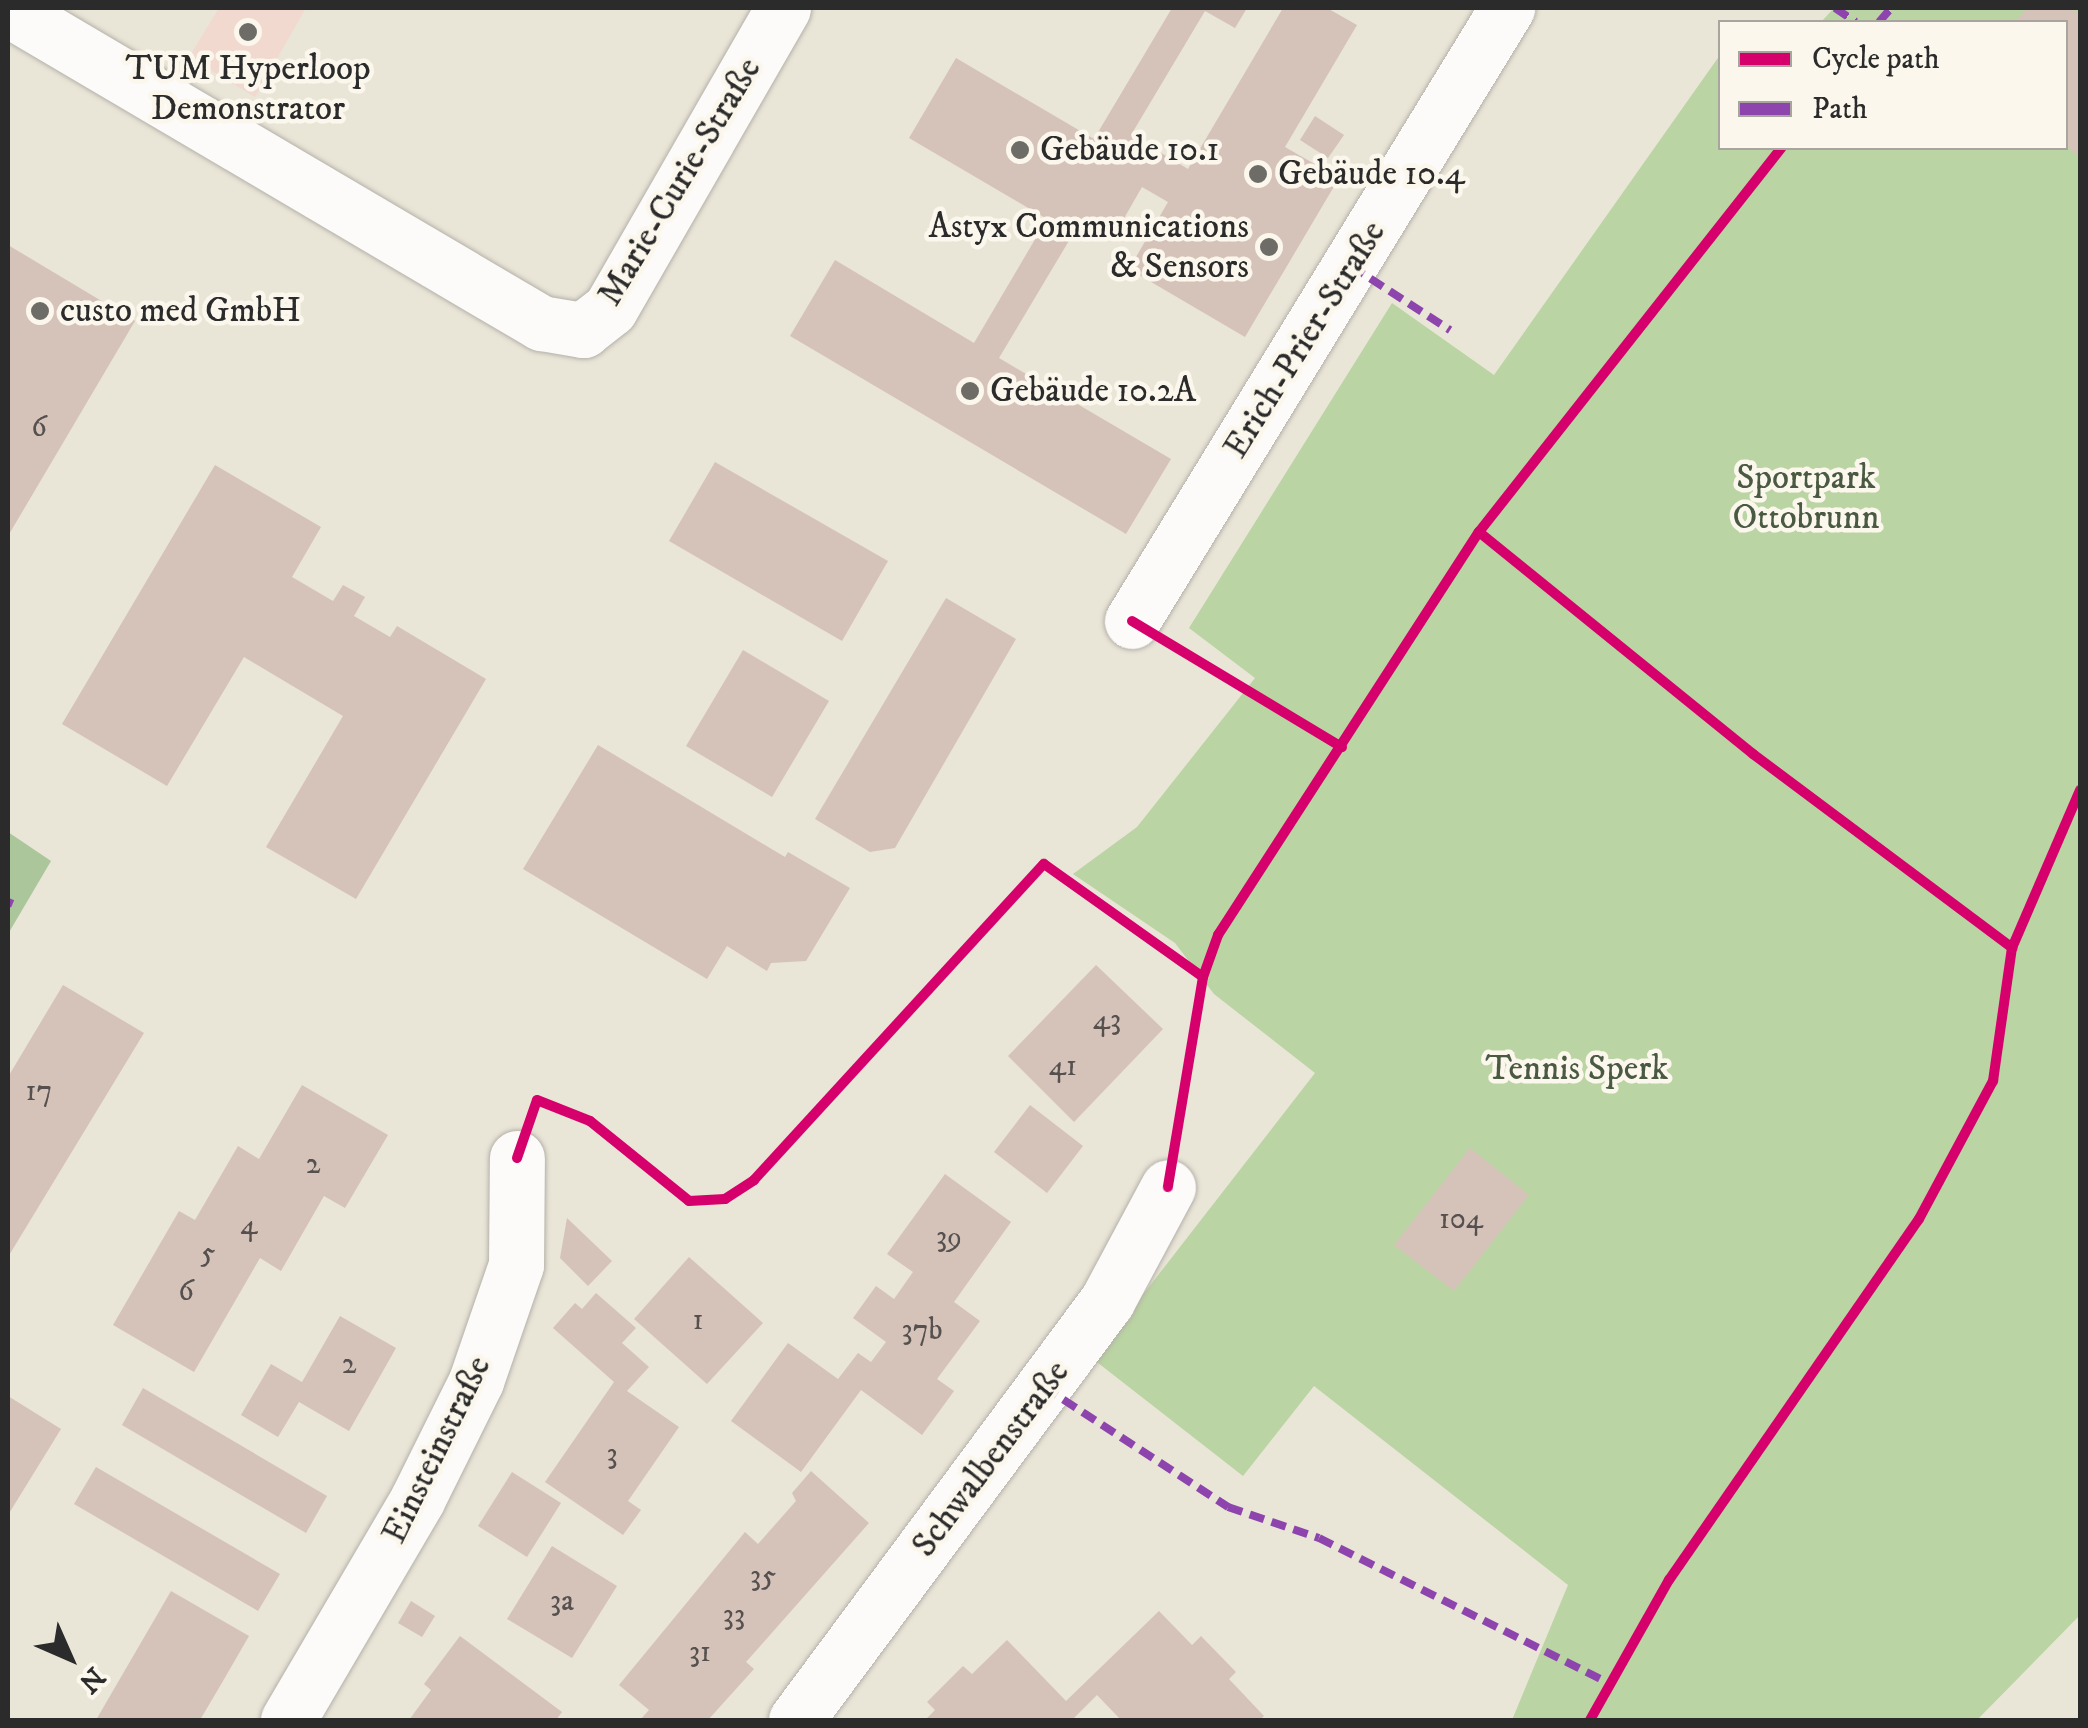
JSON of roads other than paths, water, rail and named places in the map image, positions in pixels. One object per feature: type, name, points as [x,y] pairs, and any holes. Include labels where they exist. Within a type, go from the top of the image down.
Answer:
[{"type":"street","name":"Marie-Curie-Straße","points":[[8,9],[560,330],[583,330],[610,309],[783,8]]},
{"type":"street","name":"Erich-Prier-Straße","points":[[1132,620],[1508,8]]},
{"type":"street","name":"Einsteinstraße","points":[[288,1720],[417,1500],[476,1382],[516,1266],[517,1158]]},
{"type":"street","name":"Schwalbenstraße","points":[[796,1720],[1108,1302],[1168,1187]]},
{"type":"place","name":"TUM Hyperloop Demonstrator","points":[[248,32]]},
{"type":"place","name":"Gebäude 10.1","points":[[1020,150]]},
{"type":"place","name":"Gebäude 10.4","points":[[1258,174]]},
{"type":"place","name":"Astyx Communications & Sensors","points":[[1269,247]]},
{"type":"place","name":"custo med GmbH","points":[[40,311]]},
{"type":"place","name":"Gebäude 10.2A","points":[[970,391]]},
{"type":"park label","name":"Sportpark Ottobrunn","points":[[1806,498]]},
{"type":"park label","name":"Tennis Sperk","points":[[1577,1069]]}]
